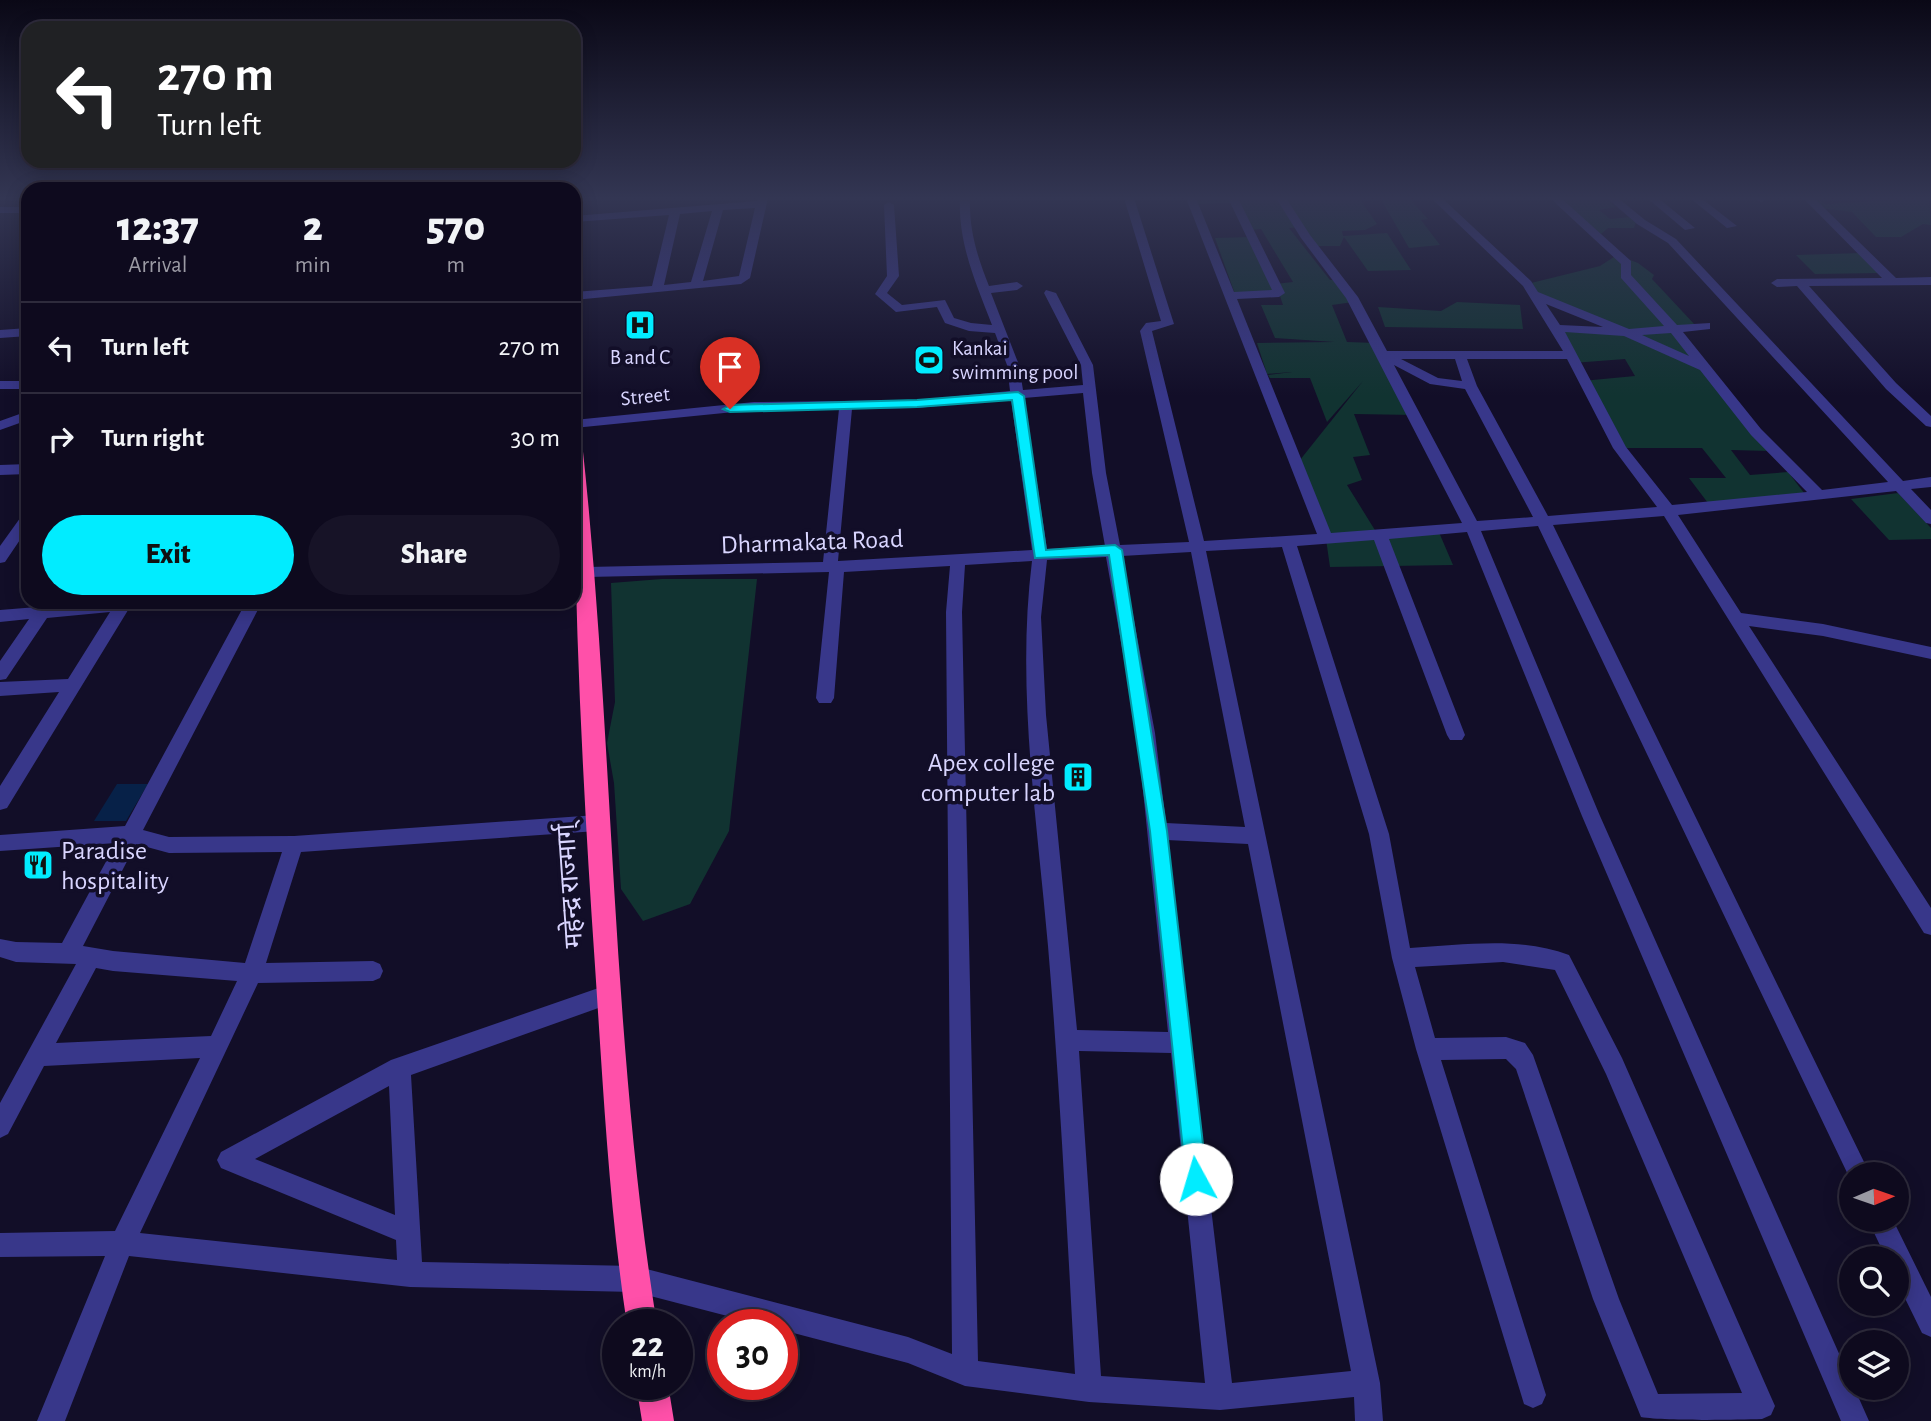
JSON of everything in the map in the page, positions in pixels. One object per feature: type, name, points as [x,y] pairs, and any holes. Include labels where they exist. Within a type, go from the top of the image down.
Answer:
[{"type":"highway","name":"महेन्द्र राज्मार्ग्","points":[[581,512],[587,572],[586,619],[597,823],[627,1228],[640,1309]]},
{"type":"highway","points":[[655,1400],[658,1421]]},
{"type":"street","points":[[657,289],[663,264]]},
{"type":"street","points":[[696,286],[702,264]]},
{"type":"street","points":[[581,295],[737,282],[744,278],[747,264]]},
{"type":"street","points":[[892,264],[893,276],[881,294],[900,309],[941,303],[949,320],[970,327],[1001,330]]},
{"type":"street","points":[[975,264],[1013,365],[1040,555],[1033,617],[1037,715],[1067,1040],[1089,1390]]},
{"type":"street","points":[[1150,264],[1168,324],[1150,326],[1146,331],[1197,545],[1367,1383],[1369,1421]]},
{"type":"street","points":[[1217,264],[1325,539]]},
{"type":"street","points":[[1229,296],[1279,292],[1265,264]]},
{"type":"street","points":[[1327,264],[1352,297],[1472,527],[1591,816],[1855,1421]]},
{"type":"street","points":[[1506,264],[1527,284],[1559,332],[1620,448],[1668,511],[1931,926]]},
{"type":"street","points":[[1627,264],[1626,276],[1675,330],[1781,459],[1819,496]]},
{"type":"street","points":[[1693,264],[1931,519]]},
{"type":"street","points":[[1875,264],[1893,282]]},
{"type":"street","points":[[1777,283],[1931,281]]},
{"type":"street","points":[[1800,283],[1891,386],[1931,423]]},
{"type":"street","points":[[985,290],[1017,286]]},
{"type":"street","points":[[1050,293],[1087,365],[1091,388],[1099,473],[1115,550],[1159,831],[1220,1397]]},
{"type":"street","points":[[1533,294],[1704,368]]},
{"type":"street","points":[[1554,328],[1626,332],[1706,326]]},
{"type":"street","points":[[0,334],[21,332]]},
{"type":"street","points":[[1459,353],[1470,386],[1543,521],[1852,1162]]},
{"type":"street","points":[[1384,355],[1569,355]]},
{"type":"street","points":[[1384,355],[1435,381],[1470,386]]},
{"type":"street","points":[[0,385],[21,385]]},
{"type":"street","name":"Street","points":[[581,423],[754,406],[846,405],[1018,396],[1091,388]]},
{"type":"street","points":[[825,698],[846,405]]},
{"type":"street","points":[[0,426],[21,418]]},
{"type":"street","points":[[0,470],[21,469]]},
{"type":"street","name":"Dharmakata Road","points":[[587,572],[833,566],[1325,539],[1668,511],[1931,482]]},
{"type":"street","points":[[0,558],[21,527]]},
{"type":"street","points":[[1380,535],[1456,734]]},
{"type":"street","points":[[1287,539],[1379,834],[1402,958],[1427,1049],[1533,1395]]},
{"type":"street","points":[[958,558],[954,612],[965,1373]]},
{"type":"street","points":[[0,616],[32,609]]},
{"type":"street","points":[[0,674],[44,609]]},
{"type":"street","points":[[0,802],[121,609]]},
{"type":"street","points":[[68,953],[250,609]]},
{"type":"street","points":[[1736,618],[1823,630],[1931,653]]},
{"type":"street","points":[[0,689],[74,685]]},
{"type":"street","points":[[0,843],[130,834],[169,845],[294,844],[597,823]]},
{"type":"street","points":[[1159,831],[1254,836]]},
{"type":"street","points":[[51,1421],[122,1243],[252,973],[294,844]]},
{"type":"street","points":[[0,948],[16,952],[68,953],[252,973],[373,971]]},
{"type":"street","points":[[1402,958],[1497,953],[1542,956],[1562,962],[1614,1066],[1704,1280],[1762,1406],[1650,1408],[1606,1299],[1525,1063],[1517,1051],[1506,1048],[1427,1049]]},
{"type":"street","points":[[0,1126],[92,957]]},
{"type":"street","points":[[409,1233],[229,1160],[399,1068],[610,994]]},
{"type":"street","points":[[1067,1040],[1182,1043]]},
{"type":"street","points":[[38,1055],[217,1046]]},
{"type":"street","points":[[399,1068],[410,1274]]},
{"type":"street","points":[[1886,1232],[1931,1324]]},
{"type":"street","points":[[0,1245],[122,1243],[410,1274],[635,1279],[908,1350],[965,1373],[1089,1390],[1220,1397],[1367,1383]]},
{"type":"green space","points":[[1224,264],[1265,264],[1275,284],[1293,282],[1282,264],[1318,264],[1330,280],[1338,280],[1353,302],[1332,305],[1347,342],[1376,343],[1414,415],[1354,414],[1370,455],[1353,457],[1362,480],[1347,485],[1378,535],[1438,530],[1453,565],[1330,567],[1326,539],[1296,465],[1363,381],[1327,422],[1310,378],[1270,378],[1268,375],[1292,372],[1267,374],[1257,343],[1335,342],[1275,338],[1261,305],[1283,305],[1279,293],[1235,294]]},
{"type":"green space","points":[[1363,264],[1407,264],[1411,270],[1368,271]]},
{"type":"green space","points":[[1640,264],[1654,275],[1652,279],[1696,326],[1670,328],[1770,451],[1731,450],[1750,475],[1788,472],[1808,498],[1711,507],[1689,478],[1726,478],[1702,448],[1620,448],[1582,381],[1635,376],[1625,359],[1573,363],[1558,329],[1619,331],[1538,294],[1527,284],[1600,266]]},
{"type":"green space","points":[[1805,264],[1872,264],[1881,273],[1815,274]]},
{"type":"green space","points":[[1457,302],[1520,305],[1523,329],[1385,327],[1378,307],[1441,311]]},
{"type":"green space","points":[[1898,493],[1931,528],[1931,539],[1889,540],[1851,499]]},
{"type":"green space","points":[[662,579],[757,579],[729,831],[690,904],[643,921],[621,889],[614,783],[607,743],[615,702],[611,583]]},
{"type":"water","points":[[117,784],[148,784],[126,821],[94,821]]},
{"type":"place","name":"B and C","points":[[640,325]]},
{"type":"place","name":"Kankai swimming pool","points":[[929,360]]},
{"type":"place","name":"Apex college computer lab","points":[[1078,777]]},
{"type":"place","name":"Paradise hospitality","points":[[38,865]]},
{"type":"route","points":[[730,409],[754,406],[917,404],[1018,396],[1019,422],[1040,555],[1115,550],[1146,733],[1159,831],[1196,1179]]}]
